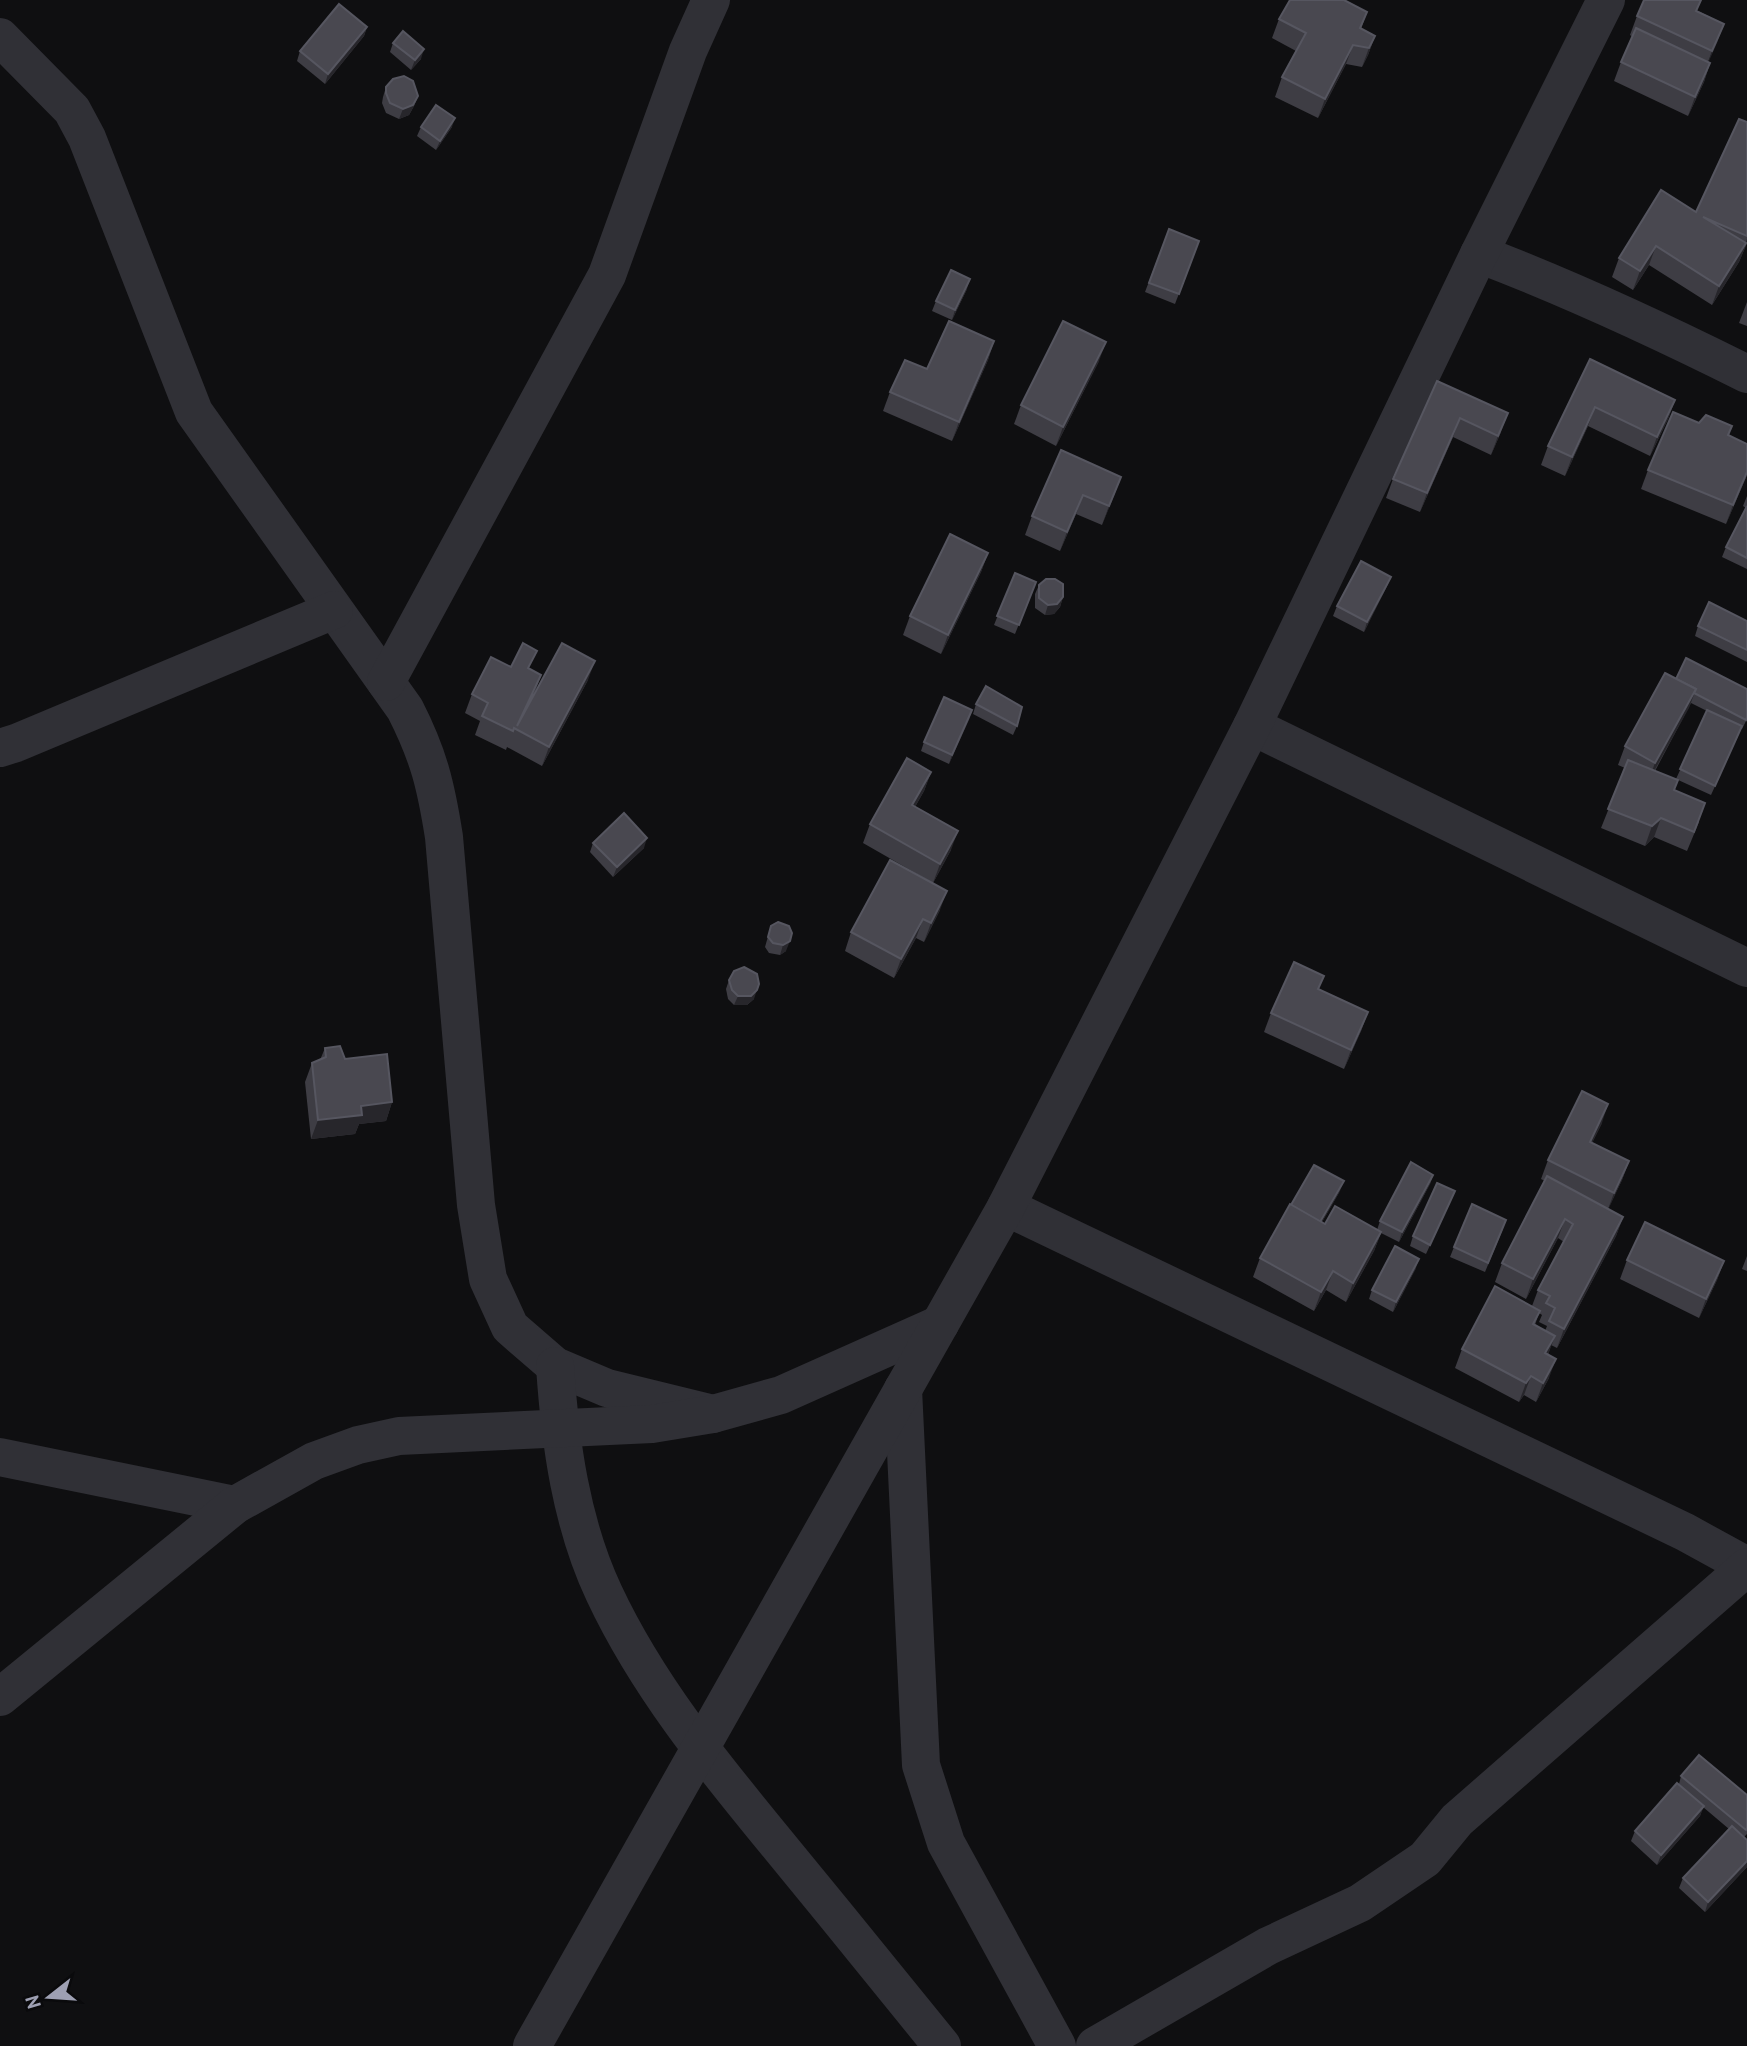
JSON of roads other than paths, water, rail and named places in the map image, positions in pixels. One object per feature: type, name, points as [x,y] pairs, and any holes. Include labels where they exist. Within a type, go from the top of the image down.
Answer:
[{"type":"street","points":[[386,682],[607,275],[688,51],[711,0]]},
{"type":"street","points":[[532,2046],[1006,1207],[1252,726],[1479,254],[1606,0]]},
{"type":"street","points":[[0,37],[72,110],[87,138],[194,412],[405,709],[424,746],[436,787],[444,837],[475,1205],[488,1279],[510,1327],[555,1366],[607,1388],[713,1414]]},
{"type":"street","points":[[1479,254],[1611,309],[1747,374]]},
{"type":"street","points":[[0,748],[334,610]]},
{"type":"street","points":[[1252,726],[1747,968]]},
{"type":"street","points":[[1006,1207],[1685,1532],[1747,1566],[1457,1820],[1425,1859],[1360,1903],[1268,1946],[1095,2046]]},
{"type":"street","points":[[0,1697],[234,1505],[314,1461],[358,1445],[399,1436],[652,1424],[713,1414],[781,1395],[940,1324]]},
{"type":"street","points":[[555,1366],[559,1428],[568,1480],[584,1538],[603,1592],[643,1666],[700,1749],[942,2046]]},
{"type":"street","points":[[902,1389],[921,1765],[946,1843],[1057,2046]]},
{"type":"street","points":[[0,1457],[234,1505]]}]
